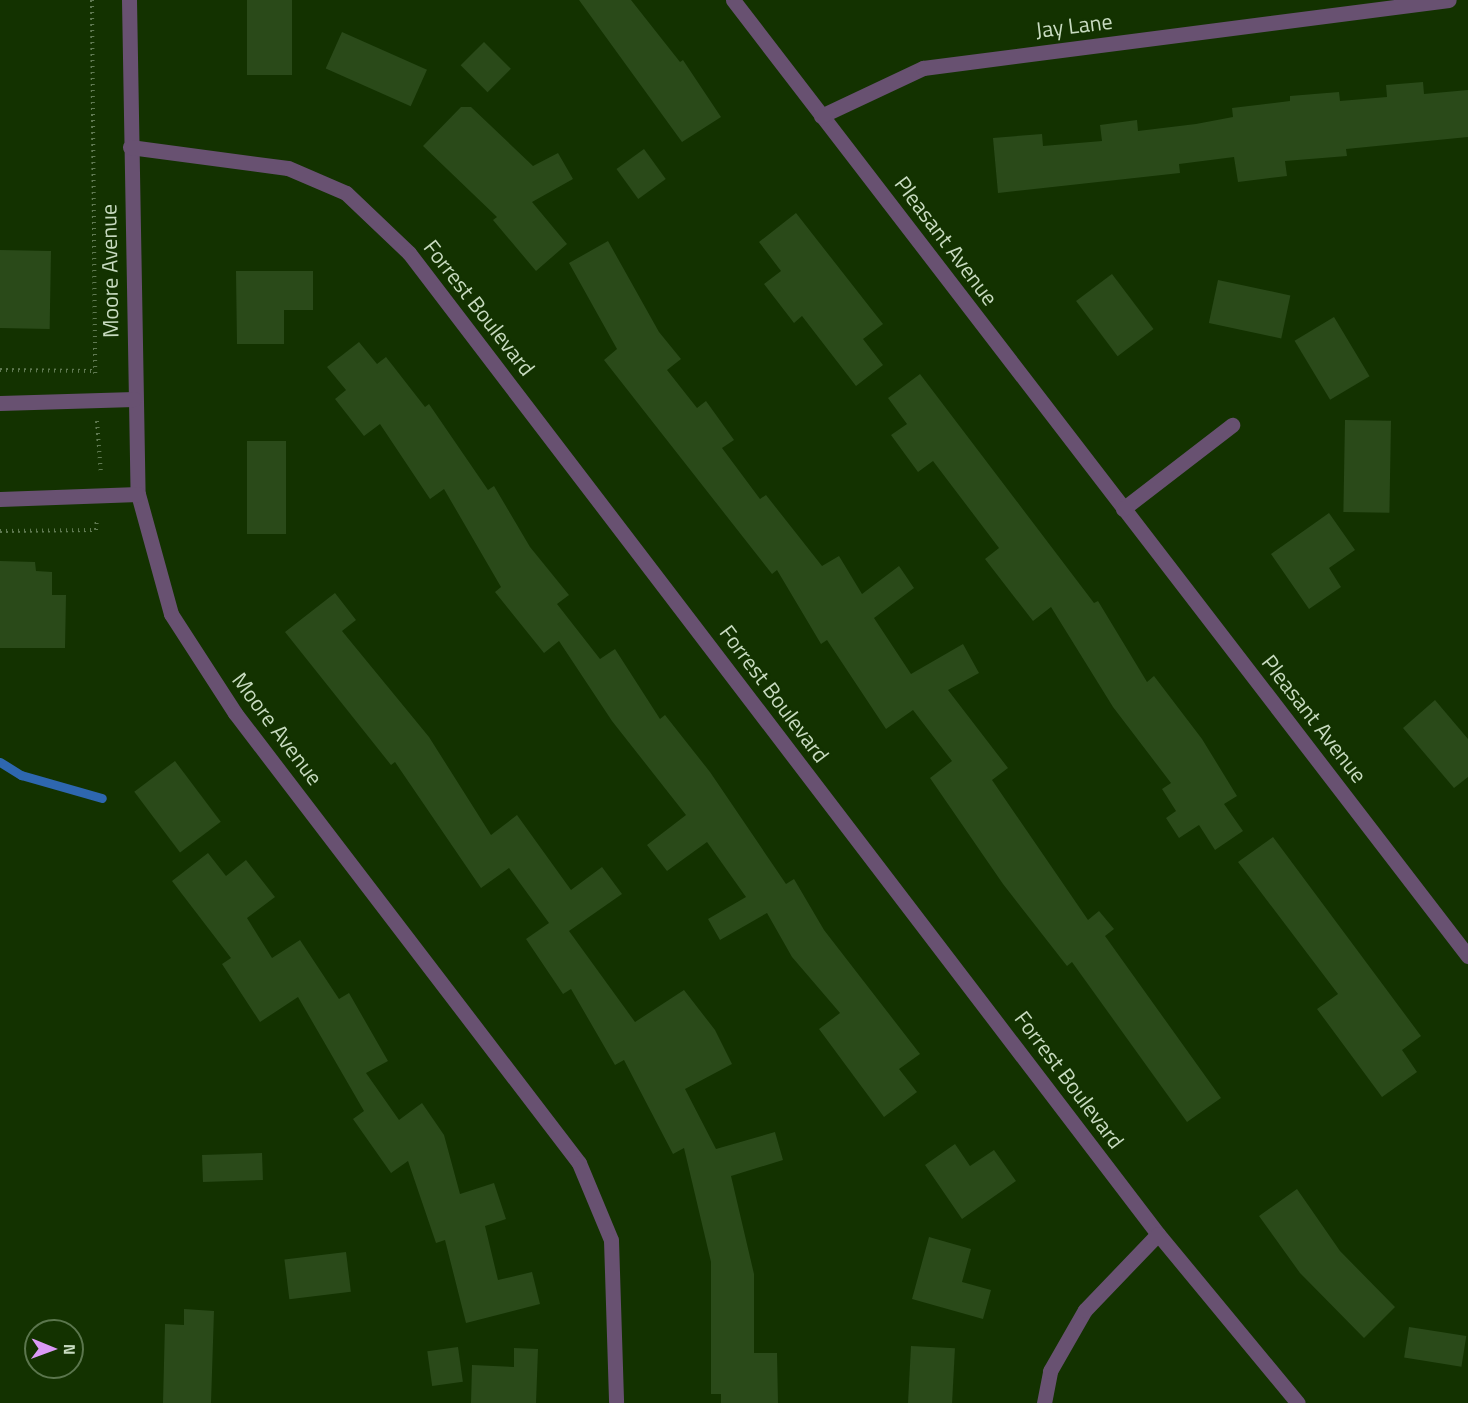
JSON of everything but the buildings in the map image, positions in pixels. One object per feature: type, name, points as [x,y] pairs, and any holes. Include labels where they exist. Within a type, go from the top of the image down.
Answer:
[{"type":"street","name":"Moore Avenue","points":[[129,0],[134,399],[138,494],[171,614],[198,661],[579,1163],[611,1240],[616,1403]]},
{"type":"street","name":"Pleasant Avenue","points":[[733,0],[1468,956]]},
{"type":"street","name":"Jay Lane","points":[[821,116],[923,68],[1449,0]]},
{"type":"street","name":"Forrest Boulevard","points":[[130,147],[288,168],[346,193],[409,253],[1158,1234],[1298,1403]]},
{"type":"street","points":[[0,403],[134,399]]},
{"type":"street","points":[[1124,509],[1232,425]]},
{"type":"street","points":[[0,500],[138,494]]},
{"type":"street","points":[[1044,1403],[1050,1371],[1085,1310],[1158,1234]]},
{"type":"path","points":[[0,370],[95,371],[92,0]]},
{"type":"waterway","points":[[0,762],[21,775],[102,798]]}]
